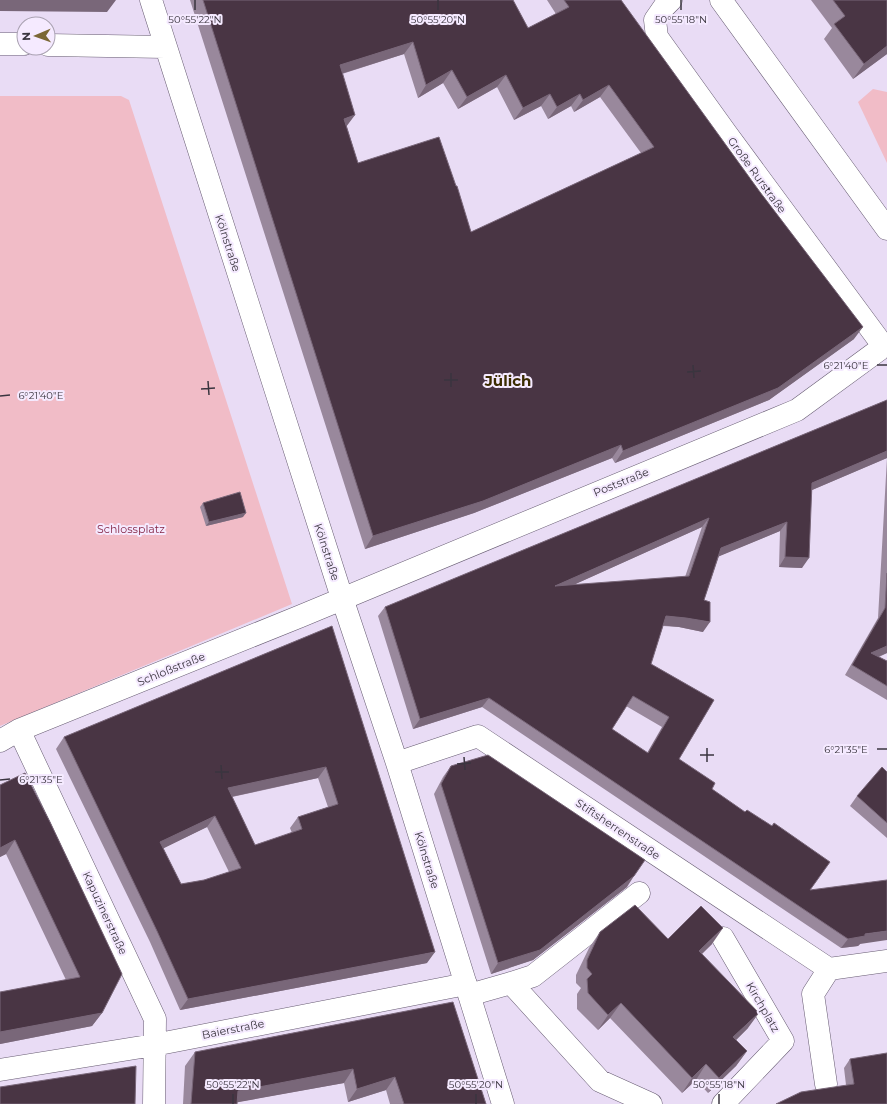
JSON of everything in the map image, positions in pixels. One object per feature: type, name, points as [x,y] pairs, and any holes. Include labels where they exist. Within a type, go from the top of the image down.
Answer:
[{"type":"street","name":"Kölnstraße","points":[[151,0],[342,598],[397,763],[503,1104]]},
{"type":"street","name":"Große Rurstraße","points":[[671,0],[664,6],[655,20],[657,37],[731,140],[885,346]]},
{"type":"street","points":[[721,0],[887,228]]},
{"type":"street","points":[[0,44],[16,44]]},
{"type":"street","points":[[56,45],[165,47]]},
{"type":"street","name":"Poststraße","points":[[342,598],[797,410],[885,346]]},
{"type":"street","name":"Schloßstraße","points":[[0,741],[18,730],[302,616],[342,598]]},
{"type":"street","name":"Kapuzinerstraße","points":[[18,730],[155,1019],[154,1104]]},
{"type":"street","name":"Stiftsherrenstraße","points":[[397,763],[478,736],[830,969]]},
{"type":"street","points":[[467,990],[511,983],[533,976],[639,893]]},
{"type":"street","name":"Kirchplatz","points":[[723,938],[783,1041],[723,1104]]},
{"type":"street","points":[[826,1084],[813,994],[830,969],[887,962]]},
{"type":"street","points":[[511,983],[600,1081],[651,1104]]},
{"type":"street","name":"Baierstraße","points":[[0,1070],[154,1045],[467,990]]},
{"type":"green space","points":[[873,89],[887,92],[887,163],[858,102]]},
{"type":"green space","name":"Schlossplatz","points":[[0,96],[121,96],[129,100],[292,604],[0,726]]},
{"type":"building","points":[[203,0],[513,0],[528,28],[569,7],[564,0],[621,0],[760,192],[863,327],[778,388],[623,451],[621,445],[483,501],[373,536]],"holes":[[[413,42],[426,85],[452,70],[467,97],[506,75],[523,108],[550,94],[557,107],[580,94],[583,100],[609,85],[654,147],[471,232],[457,186],[439,137],[358,163],[344,119],[355,115],[340,65]]]},
{"type":"building","points":[[833,0],[887,0],[887,46],[864,64],[834,24],[845,16]]},
{"type":"building","points":[[887,400],[887,451],[812,483],[809,558],[785,557],[787,522],[721,548],[704,600],[710,602],[710,622],[666,616],[651,664],[714,700],[679,759],[715,783],[712,789],[745,812],[747,810],[772,826],[774,823],[830,862],[810,890],[887,880],[887,931],[865,934],[865,936],[848,939],[489,698],[420,719],[385,607]],"holes":[[[709,518],[689,576],[555,586]],[[633,696],[669,717],[648,753],[612,729]]]},
{"type":"building","points":[[240,492],[246,513],[209,522],[203,503]]},
{"type":"building","points":[[887,573],[887,646],[871,653],[887,661],[887,686],[852,665],[885,608]]},
{"type":"building","points":[[332,626],[435,952],[188,999],[64,737]],"holes":[[[326,767],[338,804],[298,817],[302,829],[255,845],[228,788]],[[215,816],[241,868],[204,880],[181,884],[160,842]]]},
{"type":"building","points":[[488,755],[645,860],[634,876],[540,950],[498,963],[441,784],[451,766]]},
{"type":"building","points":[[882,767],[887,772],[887,823],[857,796]]},
{"type":"building","points":[[25,773],[50,822],[122,974],[102,1013],[0,1032],[0,992],[80,977],[15,840],[0,848],[0,785]]},
{"type":"building","points":[[635,905],[668,939],[701,906],[723,928],[699,951],[759,1013],[733,1037],[747,1051],[719,1078],[706,1064],[692,1078],[621,1003],[608,1015],[588,993],[587,979],[592,974],[587,968],[587,960],[600,932]]},
{"type":"building","points":[[453,1002],[486,1104],[404,1104],[395,1077],[357,1089],[353,1069],[238,1091],[237,1104],[191,1104],[195,1052]]},
{"type":"building","points":[[887,1053],[887,1104],[776,1104],[801,1092],[854,1084],[850,1059]]},
{"type":"building","points":[[136,1066],[135,1104],[0,1104],[0,1087]]},
{"type":"district","name":"Jülich","points":[[508,381]]}]
